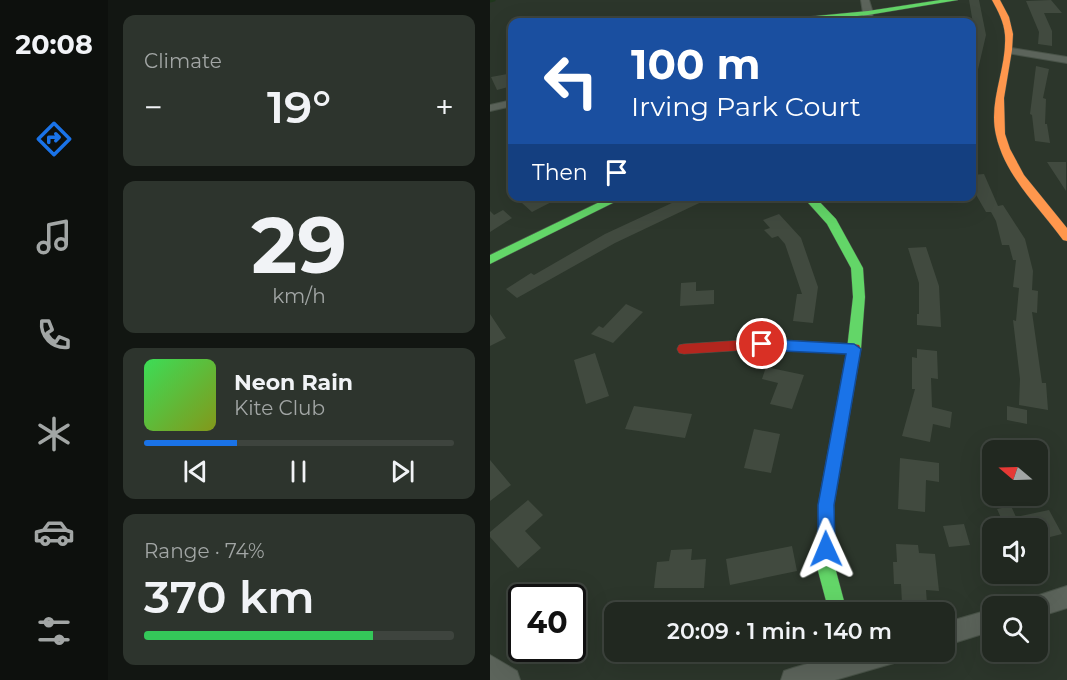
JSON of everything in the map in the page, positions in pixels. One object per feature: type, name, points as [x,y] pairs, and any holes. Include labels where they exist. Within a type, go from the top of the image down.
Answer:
[{"type":"street","points":[[811,18],[954,0]]},
{"type":"street","points":[[996,0],[1008,20],[1011,51],[997,101],[998,123],[1003,143],[1023,180],[1057,221],[1066,237]]},
{"type":"street","points":[[1011,51],[1066,60]]},
{"type":"street","points":[[490,108],[508,104]]},
{"type":"street","points":[[490,260],[612,201]]},
{"type":"street","points":[[812,201],[832,222],[857,268],[859,297],[854,349],[826,505],[827,572],[835,602]]},
{"type":"street","points":[[684,349],[762,344],[854,349]]},
{"type":"street","points":[[1048,603],[1066,597]]},
{"type":"street","points":[[955,632],[982,623]]},
{"type":"street","points":[[793,680],[838,662]]},
{"type":"street","points":[[490,667],[508,680]]},
{"type":"building","points":[[969,0],[979,0],[986,35],[976,78],[976,18],[972,18]]},
{"type":"building","points":[[1051,0],[1062,13],[1044,13],[1052,31],[1052,46],[1038,44],[1039,32],[1026,1]]},
{"type":"building","points":[[1036,66],[1049,69],[1043,98],[1046,99],[1045,124],[1047,124],[1050,143],[1035,141],[1030,114]]},
{"type":"building","points":[[508,74],[508,87],[497,90],[491,77]]},
{"type":"building","points":[[1047,162],[1066,162],[1066,191]]},
{"type":"building","points":[[984,174],[998,206],[1003,205],[1025,239],[1033,271],[1032,290],[1038,291],[1037,313],[1032,312],[1042,383],[1046,383],[1048,410],[1019,405],[1020,379],[1013,320],[1016,321],[1019,288],[1013,287],[1016,260],[1013,260],[1009,245],[1002,245],[996,221],[991,212],[986,212],[976,195],[976,175]]},
{"type":"building","points":[[526,201],[553,201],[532,212],[522,203]]},
{"type":"building","points":[[676,201],[703,201],[615,243],[517,298],[506,289],[531,273],[534,275],[605,234]]},
{"type":"building","points":[[503,210],[512,218],[490,232],[490,211],[494,215]]},
{"type":"building","points":[[779,214],[801,238],[818,287],[813,323],[793,321],[797,294],[802,294],[785,244],[778,236],[772,238],[764,230],[770,228],[763,220]]},
{"type":"building","points":[[926,247],[939,286],[941,327],[917,325],[919,283],[908,248]]},
{"type":"building","points":[[696,282],[696,291],[714,290],[714,304],[680,306],[681,283]]},
{"type":"building","points":[[626,304],[643,312],[613,343],[591,334],[599,326],[603,328]]},
{"type":"building","points":[[490,314],[506,338],[490,346]]},
{"type":"building","points":[[917,349],[937,351],[938,379],[931,378],[932,407],[952,412],[950,428],[933,424],[930,442],[902,436],[915,389],[912,389],[912,357],[917,358]]},
{"type":"building","points":[[595,353],[609,396],[586,404],[574,360]]},
{"type":"building","points":[[766,367],[804,375],[792,409],[770,404],[778,383],[762,379]]},
{"type":"building","points":[[634,406],[692,414],[685,438],[625,429]]},
{"type":"building","points":[[1007,406],[1027,410],[1027,424],[1007,420]]},
{"type":"building","points":[[754,429],[780,434],[771,473],[744,468]]},
{"type":"building","points":[[900,458],[939,463],[939,482],[926,480],[925,512],[898,509]]},
{"type":"building","points":[[490,460],[511,485],[490,501]]},
{"type":"building","points":[[528,500],[543,515],[525,531],[541,548],[518,568],[490,537],[490,532]]},
{"type":"building","points":[[1011,506],[1016,517],[1049,510],[1062,534],[1048,538],[1048,518],[1001,518],[997,509]]},
{"type":"building","points":[[964,524],[970,545],[949,547],[943,526]]},
{"type":"building","points":[[896,544],[918,545],[919,553],[935,554],[939,591],[926,590],[927,602],[902,602],[901,584],[894,584],[893,562],[897,562]]},
{"type":"building","points":[[792,546],[797,571],[730,585],[726,559]]},
{"type":"building","points":[[692,549],[691,560],[706,559],[704,588],[654,588],[657,562],[669,561],[671,550]]},
{"type":"waterway","points":[[490,1],[494,0]]},
{"type":"traffic: fast","points":[[816,18],[954,0]]},
{"type":"traffic: fast","points":[[490,260],[612,201]]},
{"type":"traffic: fast","points":[[812,201],[832,222],[857,268],[859,297],[854,349],[826,505],[827,571],[835,602]]},
{"type":"traffic: slow","points":[[996,0],[1005,17],[1009,34],[1006,66],[999,98],[1000,134],[1019,175],[1067,237]]},
{"type":"traffic: jam","points":[[684,349],[762,344],[854,349]]},
{"type":"route","points":[[762,344],[854,349],[826,505],[826,549]]}]
